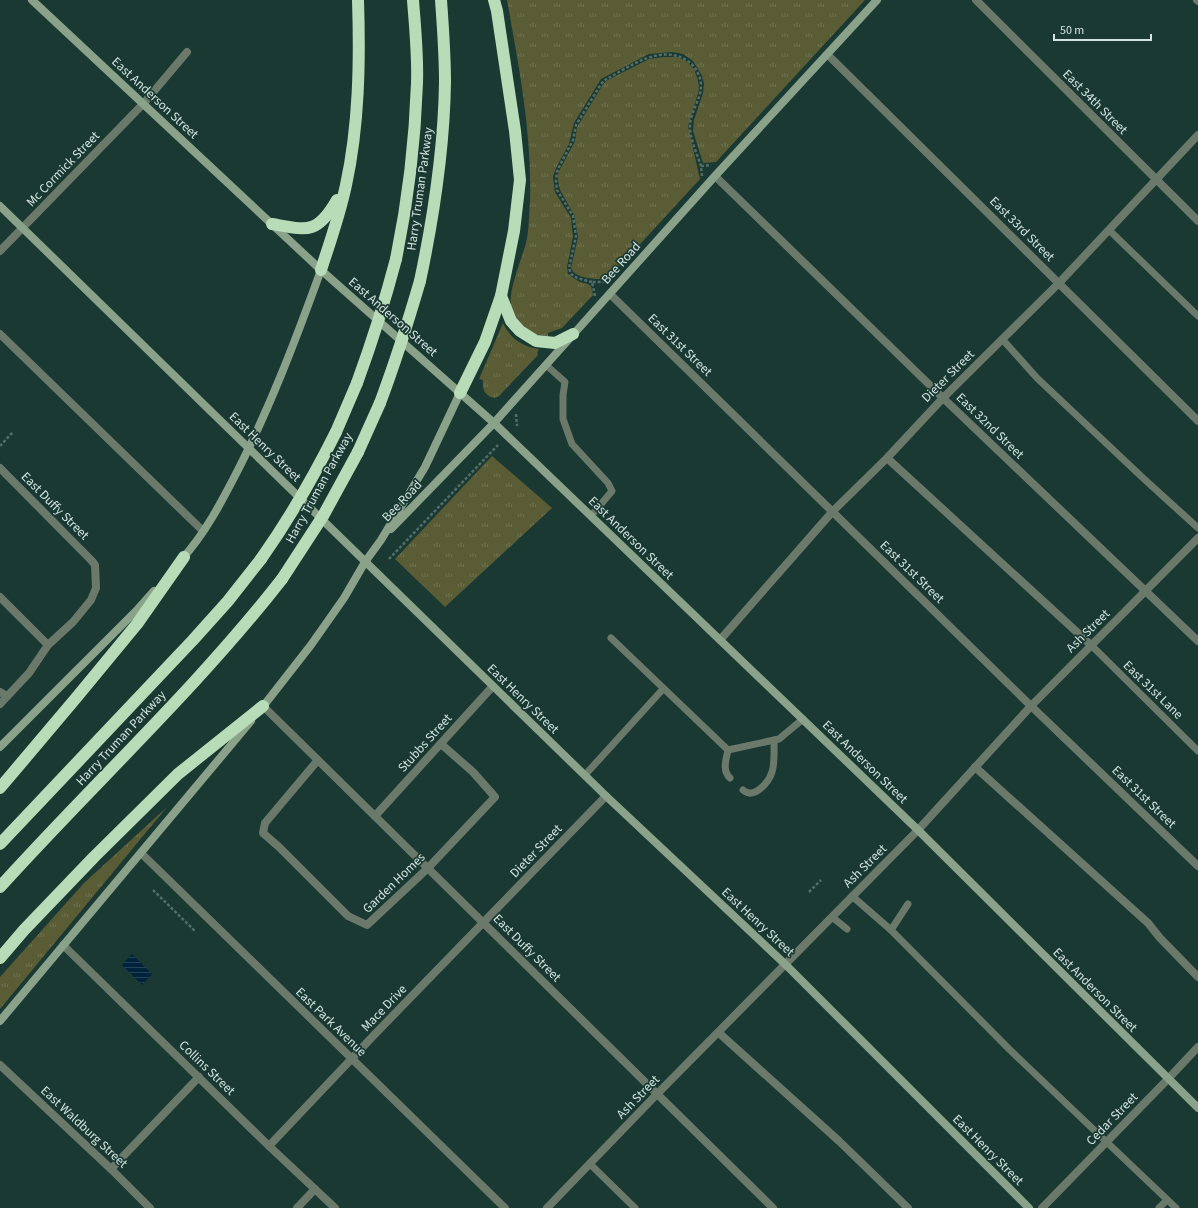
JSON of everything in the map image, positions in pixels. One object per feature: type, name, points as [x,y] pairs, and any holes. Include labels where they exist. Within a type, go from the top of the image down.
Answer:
[{"type":"highway","points":[[321,270],[346,186],[355,129],[360,46],[358,0]]},
{"type":"highway","name":"Harry Truman Parkway","points":[[0,844],[228,601],[283,528],[336,432],[372,344],[386,300],[396,259],[406,205],[415,131],[417,81],[413,0]]},
{"type":"highway","name":"Harry Truman Parkway","points":[[0,887],[215,660],[250,619],[282,579],[323,516],[358,452],[380,403],[396,362],[420,281],[431,228],[443,133],[445,81],[441,0]]},
{"type":"highway","points":[[460,393],[485,342],[501,296],[514,231],[520,180],[515,131],[497,11],[494,0]]},
{"type":"highway","points":[[272,224],[302,229],[315,227],[330,214],[346,186]]},
{"type":"highway","points":[[501,296],[511,321],[520,331],[536,341],[555,343],[573,334]]},
{"type":"highway","points":[[0,788],[137,624],[184,557]]},
{"type":"highway","points":[[0,958],[24,930],[94,857],[178,774],[263,706]]},
{"type":"main road","name":"East Anderson Street","points":[[32,0],[321,270],[494,423],[918,830],[1198,1108]]},
{"type":"main road","name":"Bee Road","points":[[381,540],[494,423],[716,176],[877,0]]},
{"type":"main road","name":"East Henry Street","points":[[0,206],[606,796],[786,965],[1029,1208]]},
{"type":"main road","points":[[0,747],[138,609],[184,557],[203,531],[218,508],[249,448],[288,361],[321,270]]},
{"type":"main road","points":[[0,1021],[263,706],[311,645],[344,598],[425,467],[460,393]]},
{"type":"street","name":"East 34th Street","points":[[976,0],[1198,221]]},
{"type":"street","name":"Mc Cormick Street","points":[[0,251],[144,103],[187,52]]},
{"type":"street","name":"East 33rd Street","points":[[828,54],[1198,421]]},
{"type":"street","name":"Dieter Street","points":[[720,640],[833,511],[887,458],[943,398],[1059,283],[1198,135]]},
{"type":"street","name":"East 32nd Street","points":[[716,176],[943,398],[1198,641]]},
{"type":"street","name":"East 31st Street","points":[[610,294],[1031,706],[1198,866]]},
{"type":"street","points":[[0,334],[203,531]]},
{"type":"street","points":[[887,458],[1090,645]]},
{"type":"street","name":"East Duffy Street","points":[[0,468],[95,565],[96,588],[92,600],[74,622],[48,645]]},
{"type":"street","name":"Ash Street","points":[[547,1208],[657,1094],[719,1033],[918,830],[1031,706],[1090,645],[1198,538]]},
{"type":"street","points":[[0,597],[48,645],[29,673],[4,694],[0,704]]},
{"type":"street","name":"Stubbs Street","points":[[375,816],[493,686]]},
{"type":"street","name":"East Duffy Street","points":[[263,706],[773,1208]]},
{"type":"street","name":"Garden Homes","points":[[318,760],[265,823],[263,833],[348,916],[367,925],[428,868],[495,797],[473,772],[441,744]]},
{"type":"street","points":[[975,767],[1148,923],[1160,938],[1198,977]]},
{"type":"street","name":"Dieter Street","points":[[484,923],[606,796]]},
{"type":"street","name":"East Park Avenue","points":[[141,853],[505,1208]]},
{"type":"street","name":"Mace Drive","points":[[269,1146],[484,923]]},
{"type":"street","name":"Collins Street","points":[[63,946],[335,1208]]},
{"type":"street","points":[[719,1033],[839,1141],[908,1208]]},
{"type":"street","name":"Cedar Street","points":[[1042,1208],[1198,1047]]},
{"type":"street","name":"East Waldburg Street","points":[[0,1065],[150,1208]]},
{"type":"street","points":[[110,1169],[199,1077]]},
{"type":"street","points":[[297,1208],[315,1189]]},
{"type":"lane","points":[[1109,230],[1198,316]]},
{"type":"lane","points":[[1002,339],[1037,378],[1198,528]]},
{"type":"lane","points":[[546,365],[565,382],[563,395],[563,420],[572,444],[608,483],[612,491],[591,516]]},
{"type":"lane","points":[[611,638],[662,689],[728,750]]},
{"type":"lane","name":"East 31st Lane","points":[[1090,645],[1198,751]]},
{"type":"lane","points":[[585,775],[662,689]]},
{"type":"lane","points":[[728,750],[779,739],[803,719]]},
{"type":"lane","points":[[743,790],[746,793],[751,794],[756,792],[767,781],[772,771],[774,740]]},
{"type":"lane","points":[[728,750],[725,764],[726,774],[730,778]]},
{"type":"lane","points":[[852,896],[891,930],[1010,1050],[1176,1208]]},
{"type":"lane","points":[[891,930],[908,904]]},
{"type":"lane","points":[[832,917],[847,929]]},
{"type":"lane","points":[[590,1164],[635,1208]]},
{"type":"lane","points":[[1159,1208],[1167,1200]]},
{"type":"path","points":[[607,282],[592,282],[577,278],[571,274],[569,268],[576,236],[573,216],[557,190],[556,181],[560,164],[573,140],[576,125],[600,84],[638,62],[653,56],[677,56],[694,65],[702,85],[701,93],[690,126],[703,179]]},
{"type":"path","points":[[701,166],[716,165]]},
{"type":"path","points":[[592,282],[595,296]]},
{"type":"path","points":[[516,413],[517,426]]},
{"type":"path","points":[[0,446],[13,432]]},
{"type":"path","points":[[389,559],[498,445]]},
{"type":"path","points":[[809,892],[820,880]]},
{"type":"path","points":[[153,890],[196,932]]},
{"type":"green space","points":[[507,0],[865,0],[716,162],[703,163],[693,131],[694,120],[703,93],[704,84],[702,76],[693,61],[683,54],[672,52],[649,54],[601,79],[574,123],[569,144],[556,168],[553,177],[555,192],[571,218],[573,237],[567,267],[568,274],[580,282],[590,285],[593,295],[562,328],[548,333],[548,336],[534,334],[523,328],[516,319],[511,305],[513,283],[528,234],[530,176],[524,100]]},
{"type":"green space","points":[[677,57],[686,61],[694,69],[698,80],[699,90],[688,126],[700,179],[608,279],[582,277],[577,275],[571,268],[578,237],[574,215],[560,190],[558,173],[575,141],[577,127],[606,81],[649,59]]},
{"type":"green space","points":[[503,323],[509,333],[517,341],[527,346],[539,349],[537,353],[538,355],[499,396],[495,398],[489,396],[485,392],[483,380],[479,379]]},
{"type":"green space","points":[[492,456],[552,508],[445,607],[395,559]]},
{"type":"green space","points":[[167,807],[0,1009],[0,977],[84,883]]},
{"type":"water","points":[[132,954],[152,974],[142,985],[122,965]]}]
